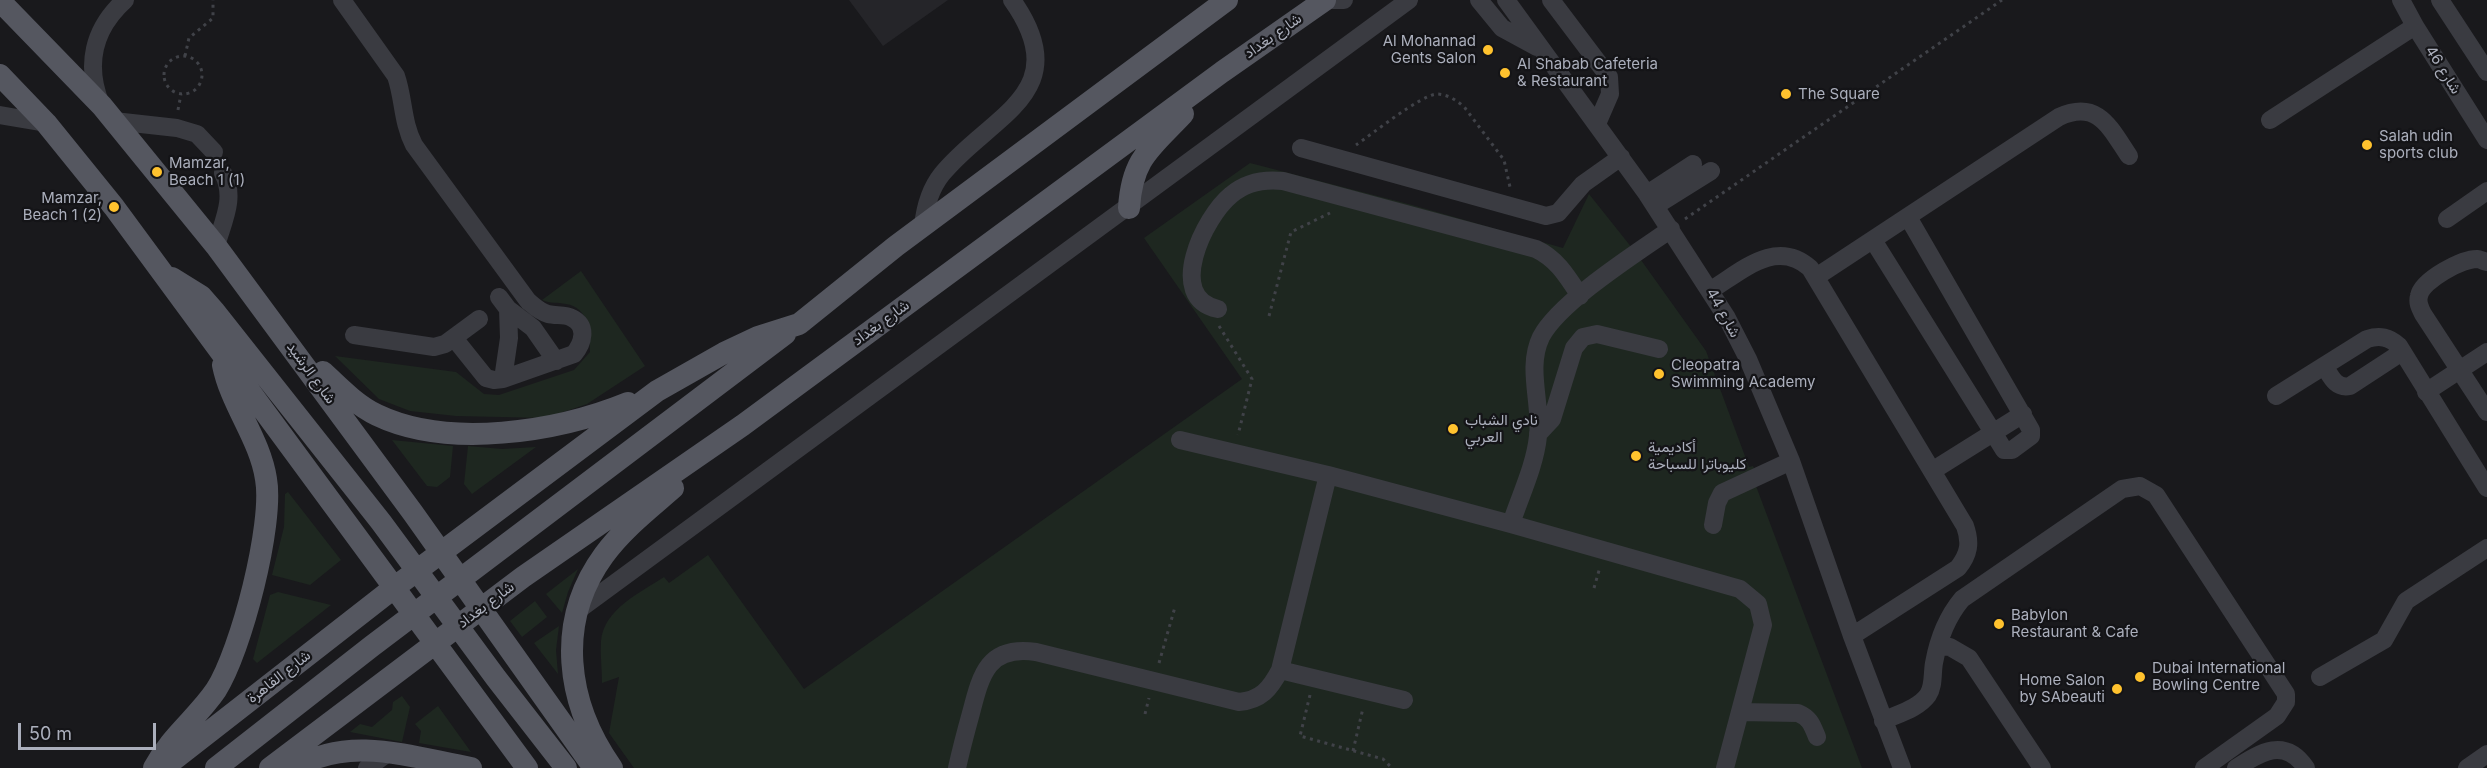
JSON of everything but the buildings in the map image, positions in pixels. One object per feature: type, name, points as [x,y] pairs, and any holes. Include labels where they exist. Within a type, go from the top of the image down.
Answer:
[{"type":"main road","points":[[216,768],[799,324],[923,226],[1227,0]]},
{"type":"main road","name":"شارع بغداد","points":[[436,643],[524,577],[743,424],[1222,72],[1325,0]]},
{"type":"main road","name":"شارع الرشيد","points":[[0,1],[108,114],[216,246],[441,552],[594,768]]},
{"type":"main road","points":[[1129,208],[1130,183],[1140,161],[1222,72]]},
{"type":"main road","points":[[0,75],[46,123],[114,207],[527,768]]},
{"type":"main road","points":[[164,275],[182,282],[201,296],[215,312],[417,571],[566,768]]},
{"type":"main road","points":[[395,587],[657,391],[724,352],[758,337],[799,324]]},
{"type":"main road","points":[[285,337],[351,398],[374,414],[399,425],[427,430],[495,432],[531,430],[567,424],[601,414],[657,391]]},
{"type":"main road","points":[[154,768],[170,741],[215,691],[227,669],[236,646],[266,526],[268,503],[264,468],[226,380],[220,351]]},
{"type":"main road","points":[[612,768],[589,730],[581,711],[574,681],[572,650],[577,611],[589,580],[603,556],[620,535],[743,424]]},
{"type":"main road","name":"شارع القاهرة","points":[[163,768],[395,587]]},
{"type":"main road","points":[[270,768],[436,643]]},
{"type":"main road","points":[[296,768],[313,758],[347,749],[388,753],[471,768]]},
{"type":"street","points":[[125,0],[104,24],[93,50],[92,69],[95,89],[108,114],[197,134],[214,152]]},
{"type":"street","points":[[342,0],[396,76],[409,135],[447,191],[528,301],[537,309],[548,314],[571,317],[579,324],[583,334],[581,345],[574,354],[503,379],[494,380],[486,378],[454,338]]},
{"type":"street","points":[[923,226],[925,208],[941,176],[1014,109],[1030,83],[1035,53],[1033,38],[1025,18],[1012,0]]},
{"type":"street","points":[[1333,0],[1344,0]]},
{"type":"street","points":[[577,611],[1129,208],[1409,0]]},
{"type":"street","points":[[1479,0],[1503,28],[1539,48]]},
{"type":"street","name":"شارع 44","points":[[1506,0],[1539,48],[1597,123],[1671,229],[1711,290],[1748,359],[1791,461],[1852,636],[1902,768]]},
{"type":"street","points":[[1551,0],[1609,77],[1610,94],[1597,123]]},
{"type":"street","name":"شارع 46","points":[[2401,0],[2487,140]]},
{"type":"street","points":[[2440,0],[2487,72]]},
{"type":"street","points":[[2270,120],[2415,26]]},
{"type":"street","points":[[1816,277],[2070,112],[2094,114],[2104,120],[2128,156]]},
{"type":"street","points":[[0,115],[46,123]]},
{"type":"street","points":[[1301,148],[1546,216],[1558,213],[1583,184],[1621,157]]},
{"type":"street","points":[[1654,204],[1693,164]]},
{"type":"street","points":[[216,246],[230,197],[229,186],[223,173]]},
{"type":"street","points":[[1654,204],[1714,174]]},
{"type":"street","points":[[1212,308],[1198,300],[1193,290],[1193,268],[1204,228],[1231,195],[1253,183],[1269,180],[1283,181],[1536,249],[1557,263],[1580,296]]},
{"type":"street","points":[[2447,219],[2487,191]]},
{"type":"street","points":[[1908,217],[2023,414],[1932,471]]},
{"type":"street","points":[[1511,524],[1538,434],[1534,364],[1536,350],[1548,326],[1580,296],[1671,229]]},
{"type":"street","points":[[1873,240],[1993,434]]},
{"type":"street","points":[[1711,290],[1765,258],[1789,255],[1801,260],[1816,277],[1965,526],[1969,537],[1969,549],[1958,568],[1852,636]]},
{"type":"street","points":[[2487,262],[2478,259],[2459,263],[2429,281],[2422,288],[2419,297],[2419,306],[2423,314],[2487,412]]},
{"type":"street","points":[[503,379],[509,338],[503,303],[533,328],[556,361]]},
{"type":"street","points":[[354,334],[434,347],[446,344],[479,319]]},
{"type":"street","points":[[1538,434],[1552,419],[1574,348],[1583,337],[1597,334],[1659,349]]},
{"type":"street","points":[[2276,396],[2367,339],[2376,336],[2392,340],[2402,352],[2487,488]]},
{"type":"street","points":[[2325,366],[2337,385],[2350,386],[2402,352]]},
{"type":"street","points":[[2426,392],[2487,352]]},
{"type":"street","points":[[1180,440],[1328,475],[1511,524],[1729,585],[1750,596],[1758,604],[1763,625],[1725,768]]},
{"type":"street","points":[[1713,525],[1717,503],[1722,493],[1791,461]]},
{"type":"street","points":[[957,768],[978,684],[984,670],[993,660],[1006,652],[1022,650],[1036,652],[1226,700],[1245,702],[1263,695],[1272,686],[1280,670],[1328,475]]},
{"type":"street","points":[[1883,721],[1918,705],[1930,689],[1938,646],[1948,618],[1962,599],[2122,489],[2134,486],[2146,488],[2156,495],[2286,694],[2283,710],[2277,716],[2204,768]]},
{"type":"street","points":[[2320,677],[2384,640],[2406,602],[2487,548]]},
{"type":"street","points":[[1938,646],[1950,647],[1969,658],[2042,768]]},
{"type":"street","points":[[1280,670],[1404,700]]},
{"type":"street","points":[[1740,712],[1798,713],[1806,716],[1817,736]]},
{"type":"street","points":[[2236,768],[2268,750],[2281,750],[2293,754],[2306,768]]},
{"type":"street","points":[[366,768],[388,753]]},
{"type":"street","points":[[2467,768],[2487,754]]},
{"type":"path","points":[[185,56],[189,38],[213,18],[213,0]]},
{"type":"path","points":[[1671,229],[2002,0]]},
{"type":"path","points":[[185,56],[197,62],[202,74],[201,81],[193,91],[181,94],[168,89],[164,69],[172,59],[185,56]]},
{"type":"path","points":[[1337,158],[1427,96],[1443,95],[1458,101],[1465,108],[1504,160],[1513,207]]},
{"type":"path","points":[[1269,316],[1291,232],[1310,221],[1359,202]]},
{"type":"path","points":[[1212,308],[1252,379],[1234,453]]},
{"type":"path","points":[[1145,714],[1175,607]]},
{"type":"path","points":[[1315,678],[1300,736],[1383,759],[1392,768]]},
{"type":"path","points":[[1353,751],[1367,691]]},
{"type":"shaded area","points":[[849,0],[948,0],[883,46]]},
{"type":"shaded area","name":"نادي الشباب العربي","points":[[1250,163],[1412,205],[1563,248],[1589,194],[1636,253],[1706,351],[1749,467],[1753,466],[1757,476],[1756,486],[1862,768],[634,768],[609,733],[619,677],[602,683],[601,641],[609,620],[616,611],[644,589],[664,577],[669,583],[708,555],[804,689],[1242,379],[1144,238]]},
{"type":"shaded area","points":[[581,271],[645,366],[587,404],[546,418],[456,416],[410,411],[379,399],[335,356],[456,372],[484,394],[499,395],[574,370],[590,352],[587,322],[574,306],[542,300]]},
{"type":"shaded area","points":[[392,440],[453,446],[450,477],[437,487],[427,486]]},
{"type":"shaded area","points":[[468,446],[502,449],[536,447],[472,494],[464,484]]},
{"type":"shaded area","points":[[288,492],[341,560],[310,585],[272,575],[284,527],[285,494]]},
{"type":"shaded area","points":[[578,569],[568,592],[562,613],[546,594]]},
{"type":"shaded area","points":[[278,592],[331,605],[257,663],[253,659],[270,595]]},
{"type":"shaded area","points":[[535,601],[547,617],[522,637],[510,621]]},
{"type":"shaded area","points":[[559,626],[556,650],[558,674],[534,643]]},
{"type":"shaded area","points":[[402,696],[410,707],[402,742],[350,732],[360,724],[372,727],[392,710],[393,702]]},
{"type":"shaded area","points":[[438,706],[471,752],[419,743],[421,731],[415,724]]},
{"type":"place","name":"Al Mohannad Gents Salon","points":[[1488,50]]},
{"type":"place","name":"Al Shabab Cafeteria & Restaurant","points":[[1505,73]]},
{"type":"place","name":"The Square","points":[[1786,94]]},
{"type":"place","name":"Salah udin sports club","points":[[2367,145]]},
{"type":"place","name":"Mamzar, Beach 1 (1)","points":[[157,172]]},
{"type":"place","name":"Mamzar, Beach 1 (2)","points":[[114,207]]},
{"type":"place","name":"Cleopatra Swimming Academy","points":[[1659,374]]},
{"type":"place","name":"نادي الشباب العربي","points":[[1453,429]]},
{"type":"place","name":"أكاديمية كليوباترا للسباحة","points":[[1636,456]]},
{"type":"place","name":"Babylon Restaurant & Cafe","points":[[1999,624]]},
{"type":"place","name":"Dubai International Bowling Centre","points":[[2140,677]]},
{"type":"place","name":"Home Salon by SAbeauti","points":[[2117,689]]}]
